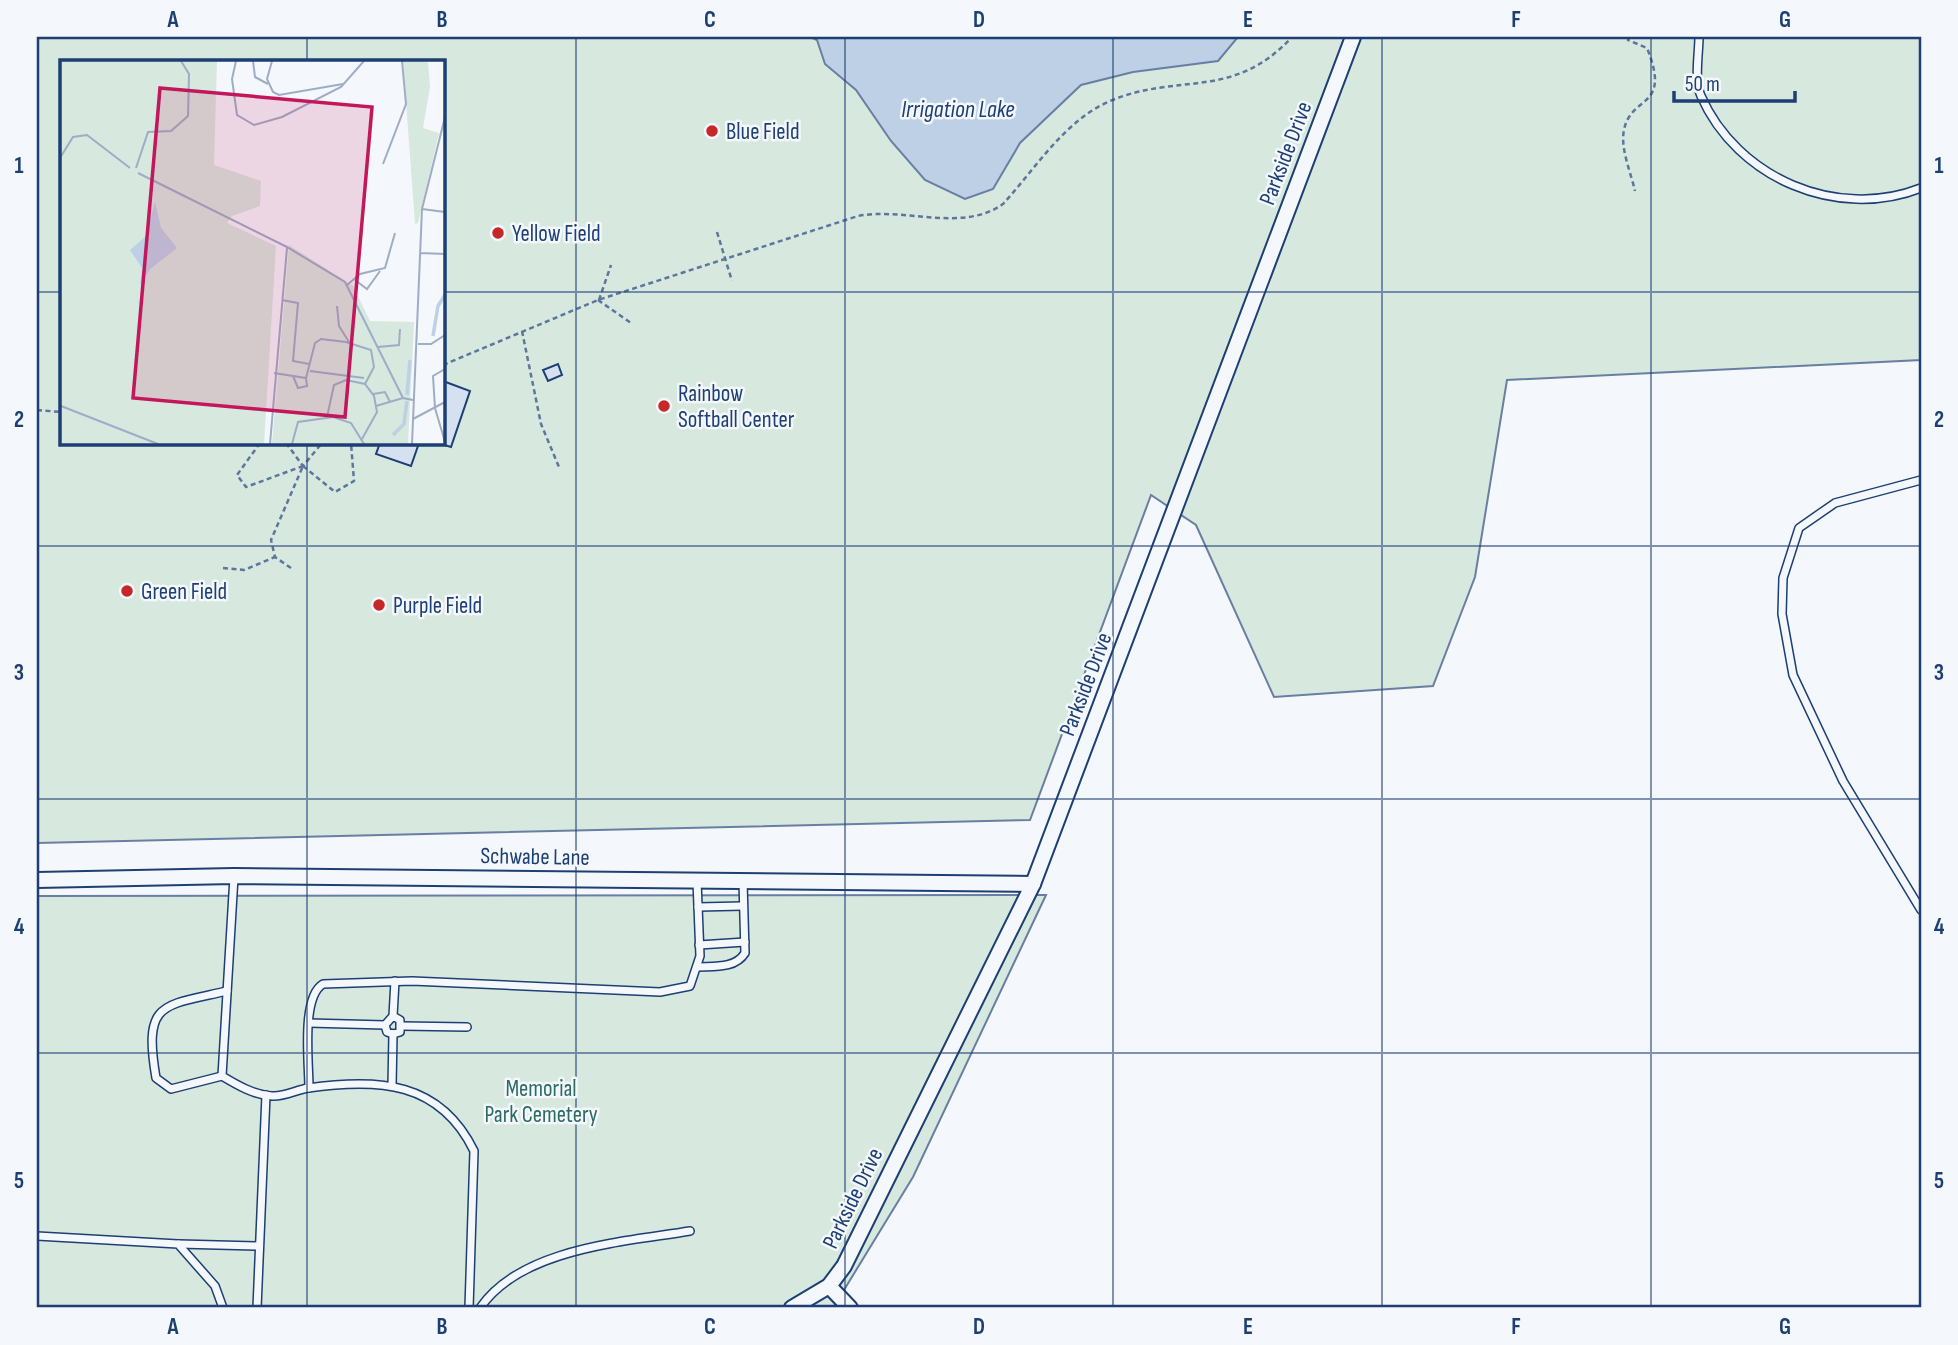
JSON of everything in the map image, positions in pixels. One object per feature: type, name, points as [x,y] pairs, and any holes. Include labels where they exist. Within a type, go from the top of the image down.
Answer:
[{"type":"street","name":"Parkside Drive","points":[[792,1308],[829,1286],[844,1266],[1033,884],[1353,37]]},
{"type":"street","name":"Schwabe Lane","points":[[37,880],[234,876],[1033,884]]},
{"type":"street","points":[[829,1286],[849,1308]]},
{"type":"lane","points":[[1699,37],[1699,93],[1720,127],[1755,165],[1802,191],[1856,201],[1906,194],[1921,188]]},
{"type":"lane","points":[[1921,480],[1835,503],[1799,528],[1783,578],[1783,614],[1793,675],[1843,781],[1921,910]]},
{"type":"lane","points":[[222,1076],[234,876]]},
{"type":"lane","points":[[309,1088],[312,993],[323,984],[395,981],[660,992],[690,986],[697,967],[699,945],[697,881]]},
{"type":"lane","points":[[697,967],[730,965],[740,961],[745,953],[743,881]]},
{"type":"lane","points":[[698,907],[743,906]]},
{"type":"lane","points":[[699,945],[745,942]]},
{"type":"lane","points":[[309,1023],[385,1025],[393,1016],[395,981]]},
{"type":"lane","points":[[227,991],[166,1005],[155,1018],[153,1032],[156,1078],[171,1089],[222,1076],[265,1096],[275,1097],[309,1088],[379,1084],[427,1097],[463,1128],[474,1151],[469,1308]]},
{"type":"lane","points":[[385,1025],[387,1032],[400,1032],[400,1020],[393,1016]]},
{"type":"lane","points":[[402,1026],[467,1027]]},
{"type":"lane","points":[[392,1086],[393,1034]]},
{"type":"lane","points":[[257,1308],[265,1096]]},
{"type":"lane","points":[[480,1308],[489,1295],[516,1276],[564,1254],[690,1231]]},
{"type":"lane","points":[[37,1236],[259,1246]]},
{"type":"lane","points":[[178,1244],[215,1286],[223,1308]]},
{"type":"path","points":[[444,366],[598,300],[876,212],[960,218],[990,214],[1003,204],[1073,124],[1091,112],[1132,94],[1197,85],[1247,72],[1277,54],[1292,37]]},
{"type":"path","points":[[1629,37],[1628,40],[1647,48],[1656,84],[1653,94],[1624,127],[1623,139],[1635,191]]},
{"type":"path","points":[[717,232],[732,281]]},
{"type":"path","points":[[598,300],[611,265]]},
{"type":"path","points":[[598,300],[631,323]]},
{"type":"path","points":[[522,331],[541,424],[559,467]]},
{"type":"path","points":[[37,410],[60,412]]},
{"type":"path","points":[[259,444],[237,475],[246,487],[303,466]]},
{"type":"path","points":[[287,444],[303,466],[335,492],[354,481],[351,444]]},
{"type":"path","points":[[292,568],[275,557],[271,540],[303,466],[321,444]]},
{"type":"path","points":[[223,568],[244,570],[275,557]]},
{"type":"green space","points":[[37,37],[1921,37],[1921,360],[1507,380],[1475,577],[1433,686],[1274,697],[1196,525],[1151,495],[1030,820],[37,843]]},
{"type":"green space","name":"Memorial Park Cemetery","points":[[1046,895],[913,1177],[833,1308],[37,1308],[37,896]]},
{"type":"water","name":"Irrigation Lake","points":[[810,37],[1238,37],[1218,61],[1133,72],[1081,85],[1020,143],[993,189],[965,199],[925,180],[891,141],[856,90],[825,64],[817,40]]},
{"type":"building","points":[[558,364],[562,375],[548,381],[543,370]]},
{"type":"building","points":[[444,381],[470,391],[451,447],[441,444],[444,444]]},
{"type":"building","points":[[380,444],[419,444],[411,466],[376,454]]},
{"type":"place","name":"Blue Field","points":[[712,131]]},
{"type":"place","name":"Yellow Field","points":[[498,233]]},
{"type":"place","name":"Rainbow Softball Center","points":[[664,406]]},
{"type":"place","name":"Green Field","points":[[127,591]]},
{"type":"place","name":"Purple Field","points":[[379,605]]}]
